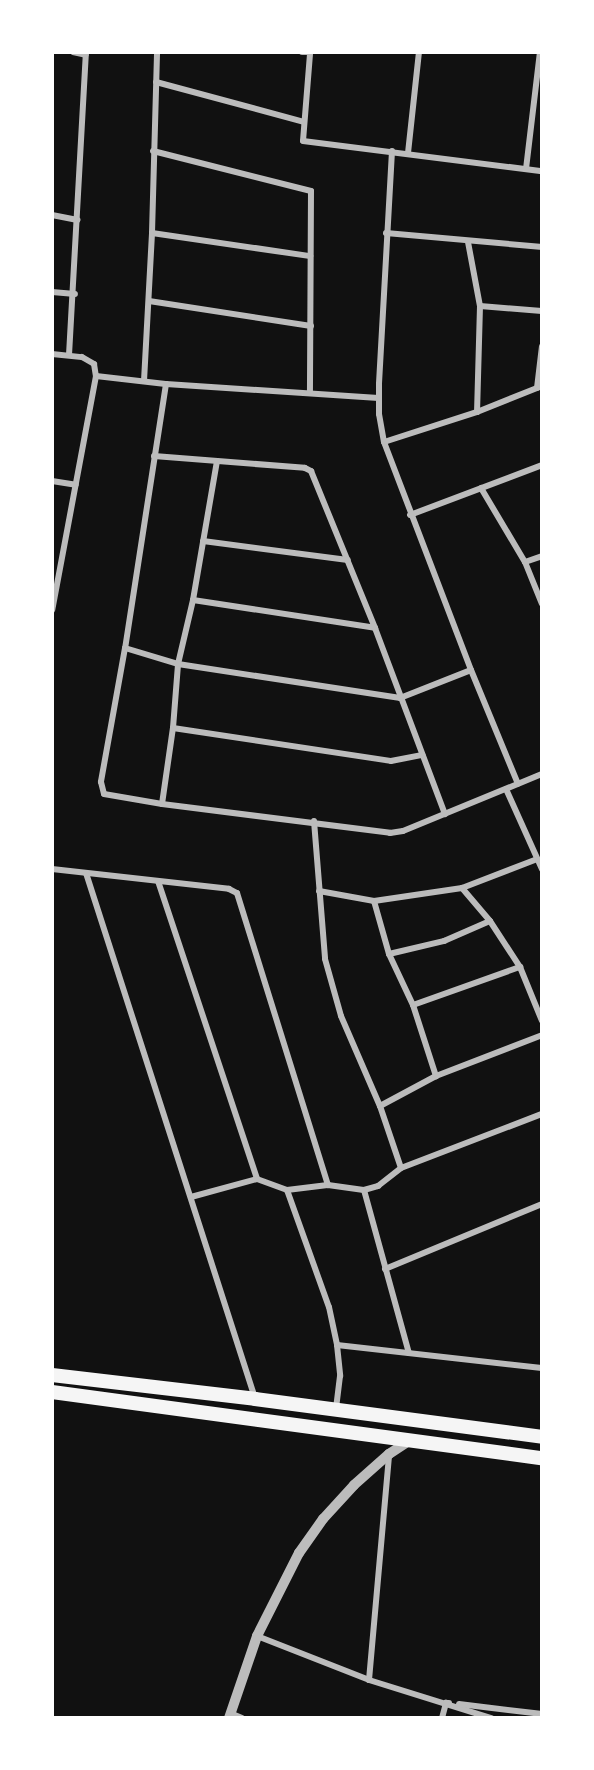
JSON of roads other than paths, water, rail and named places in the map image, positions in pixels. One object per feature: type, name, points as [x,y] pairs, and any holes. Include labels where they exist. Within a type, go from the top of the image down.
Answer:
[{"type":"main road","points":[[52,1375],[542,1437]]},
{"type":"main road","points":[[52,1392],[542,1458]]},
{"type":"main road","points":[[236,1417],[239,1398]]},
{"type":"street","points":[[69,355],[75,294],[86,54],[73,52]]},
{"type":"street","points":[[144,381],[158,52]]},
{"type":"street","points":[[408,153],[419,52]]},
{"type":"street","points":[[526,169],[540,52]]},
{"type":"street","points":[[307,53],[303,141],[542,171]]},
{"type":"street","points":[[156,82],[304,122]]},
{"type":"street","points":[[153,151],[311,191],[310,393]]},
{"type":"street","points":[[392,151],[379,398],[384,442],[410,515],[518,784]]},
{"type":"street","points":[[52,215],[78,220]]},
{"type":"street","points":[[152,233],[310,256]]},
{"type":"street","points":[[386,233],[542,248]]},
{"type":"street","points":[[468,242],[480,306],[477,412]]},
{"type":"street","points":[[52,292],[75,294]]},
{"type":"street","points":[[149,302],[311,326]]},
{"type":"street","points":[[480,306],[542,311]]},
{"type":"street","points":[[384,442],[477,412],[539,387],[542,346]]},
{"type":"street","points":[[52,354],[82,357],[94,364],[96,376],[52,610]]},
{"type":"street","points":[[96,376],[166,384],[379,398]]},
{"type":"street","points":[[166,384],[101,789],[110,797],[314,821],[390,833],[445,814],[542,774]]},
{"type":"street","points":[[154,456],[309,469],[375,628],[445,814]]},
{"type":"street","points":[[162,804],[173,728],[178,664],[193,600],[217,461]]},
{"type":"street","points":[[410,515],[542,465]]},
{"type":"street","points":[[52,481],[76,485]]},
{"type":"street","points":[[481,488],[525,562],[542,604]]},
{"type":"street","points":[[203,541],[348,560]]},
{"type":"street","points":[[525,562],[542,556]]},
{"type":"street","points":[[193,600],[375,628]]},
{"type":"street","points":[[125,648],[178,664],[400,698],[471,670]]},
{"type":"street","points":[[173,728],[391,761],[422,755]]},
{"type":"street","points":[[506,789],[542,869]]},
{"type":"street","points":[[314,821],[325,959],[340,1016],[380,1106],[401,1167]]},
{"type":"street","points":[[319,891],[374,901],[462,888],[537,859]]},
{"type":"street","points":[[52,869],[229,889],[237,893],[328,1185]]},
{"type":"street","points":[[86,873],[255,1399]]},
{"type":"street","points":[[158,881],[256,1179]]},
{"type":"street","points":[[462,888],[490,921],[520,968],[542,1021]]},
{"type":"street","points":[[374,901],[389,954],[413,1005],[436,1076]]},
{"type":"street","points":[[389,954],[444,941],[490,921]]},
{"type":"street","points":[[413,1005],[520,968]]},
{"type":"street","points":[[380,1106],[436,1076],[542,1035]]},
{"type":"street","points":[[191,1197],[256,1179],[287,1190],[328,1185],[364,1190],[378,1186],[401,1167],[542,1114]]},
{"type":"street","points":[[287,1190],[329,1307],[337,1345],[340,1376],[336,1412]]},
{"type":"street","points":[[364,1190],[409,1353]]},
{"type":"street","points":[[385,1269],[542,1204]]},
{"type":"street","points":[[337,1345],[542,1368]]},
{"type":"street","points":[[242,1718],[230,1715],[257,1636],[299,1553],[323,1519],[354,1485],[389,1454],[409,1441]]},
{"type":"street","points":[[369,1680],[389,1454]]},
{"type":"street","points":[[257,1636],[369,1680],[491,1718]]},
{"type":"street","points":[[446,1703],[542,1714]]},
{"type":"street","points":[[441,1718],[446,1703]]}]
